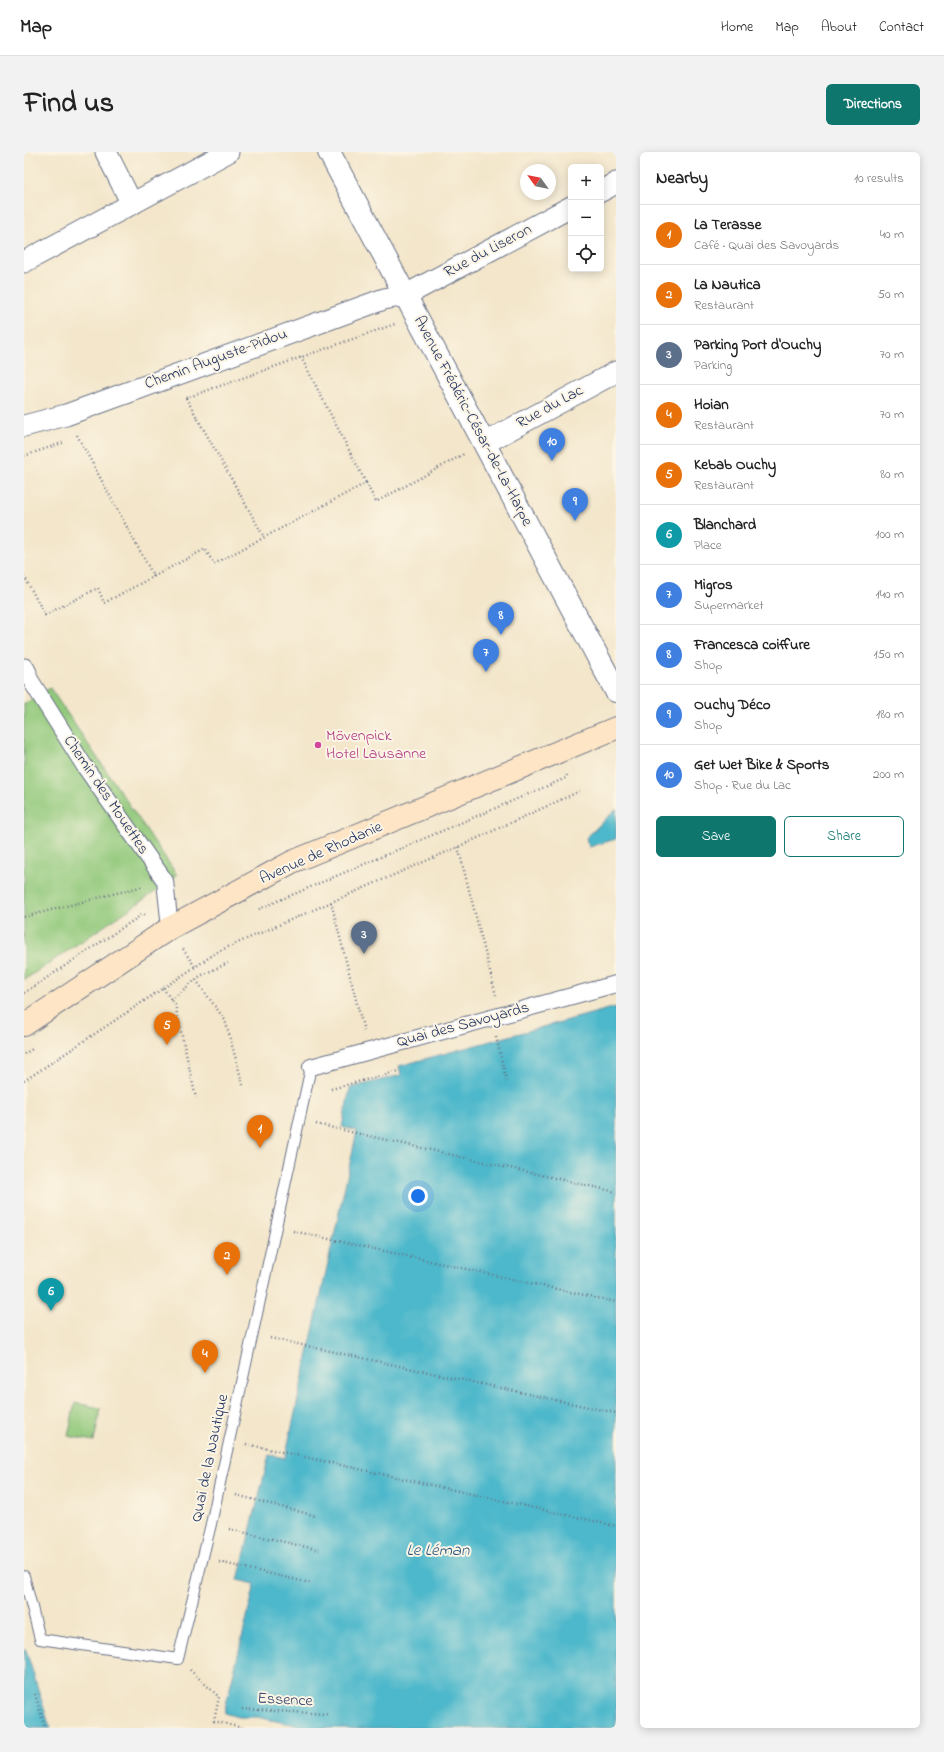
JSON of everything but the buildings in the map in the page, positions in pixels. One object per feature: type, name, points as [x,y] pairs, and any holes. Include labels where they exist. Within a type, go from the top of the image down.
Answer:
[{"type":"main road","name":"Avenue de Rhodanie","points":[[24,1025],[170,928],[292,862],[616,728]]},
{"type":"street","points":[[106,152],[132,204]]},
{"type":"street","points":[[24,262],[228,152]]},
{"type":"street","name":"Avenue Frédéric-César-de-La-Harpe","points":[[329,152],[616,691]]},
{"type":"street","points":[[604,189],[616,183]]},
{"type":"street","name":"Rue du Liseron","points":[[406,295],[568,209]]},
{"type":"street","name":"Chemin Auguste-Pidou","points":[[25,423],[66,414],[384,299],[406,295]]},
{"type":"street","name":"Rue du Lac","points":[[485,443],[616,372]]},
{"type":"street","name":"Chemin des Mouettes","points":[[25,671],[85,767],[165,881],[170,928]]},
{"type":"street","name":"Quai des Savoyards","points":[[311,1067],[616,984]]},
{"type":"lane","name":"Quai de la Nautique","points":[[178,1659],[230,1440],[298,1120],[311,1067]]},
{"type":"lane","points":[[24,1576],[40,1639],[178,1659]]},
{"type":"path","points":[[179,401],[397,324]]},
{"type":"path","points":[[288,333],[376,502],[485,443]]},
{"type":"path","points":[[174,375],[264,537]]},
{"type":"path","points":[[66,414],[154,577]]},
{"type":"path","points":[[24,456],[85,434]]},
{"type":"path","points":[[24,576],[45,615],[98,588],[104,604],[206,549],[214,564],[366,483]]},
{"type":"path","points":[[256,911],[566,778],[575,745]]},
{"type":"path","points":[[24,1081],[219,951],[458,848],[580,791]]},
{"type":"path","points":[[458,848],[496,1016],[507,1082]]},
{"type":"path","points":[[24,917],[165,881]]},
{"type":"path","points":[[331,902],[369,1051]]},
{"type":"path","points":[[178,954],[190,946]]},
{"type":"path","points":[[171,1000],[196,980],[228,963]]},
{"type":"path","points":[[196,980],[225,1020],[243,1085]]},
{"type":"path","points":[[163,988],[175,1005],[196,1098]]},
{"type":"path","points":[[24,1054],[37,1046]]},
{"type":"path","points":[[331,1089],[399,1071]]},
{"type":"path","points":[[298,1120],[616,1192]]},
{"type":"path","points":[[275,1227],[616,1302]]},
{"type":"path","points":[[252,1334],[616,1413]]},
{"type":"path","points":[[230,1440],[616,1526]]},
{"type":"path","points":[[218,1491],[316,1516]]},
{"type":"path","points":[[211,1524],[318,1550]]},
{"type":"path","points":[[203,1558],[310,1583]]},
{"type":"path","points":[[178,1659],[219,1697],[214,1721],[242,1728]]},
{"type":"path","points":[[35,1694],[45,1728]]},
{"type":"path","name":"Essence","points":[[242,1709],[327,1714]]},
{"type":"green space","points":[[50,688],[177,875],[155,892],[24,980],[24,704]]},
{"type":"green space","points":[[75,1403],[101,1408],[94,1441],[68,1436]]},
{"type":"water","points":[[616,809],[616,839],[589,847],[586,838]]},
{"type":"water","name":"Le Léman","points":[[616,1007],[616,1728],[309,1728],[257,1717],[238,1717],[224,1713],[255,1584],[238,1580],[269,1455],[285,1458],[357,1131],[342,1127],[350,1088],[401,1075],[399,1066]]},
{"type":"water","points":[[24,1650],[26,1650],[50,1728],[24,1728]]},
{"type":"place","name":"Get Wet Bike & Sports","points":[[552,461]]},
{"type":"place","name":"Ouchy Déco","points":[[575,521]]},
{"type":"place","name":"Francesca coiffure","points":[[501,635]]},
{"type":"place","name":"Migros","points":[[486,672]]},
{"type":"place","name":"Mövenpick Hotel Lausanne","points":[[318,745]]},
{"type":"place","name":"Parking Port d'Ouchy","points":[[364,954]]},
{"type":"place","name":"Kebab Ouchy","points":[[167,1045]]},
{"type":"place","name":"La Terasse","points":[[260,1148]]},
{"type":"place","name":"La Nautica","points":[[227,1275]]},
{"type":"place","name":"Blanchard","points":[[51,1311]]},
{"type":"place","name":"Hoian","points":[[205,1373]]}]
